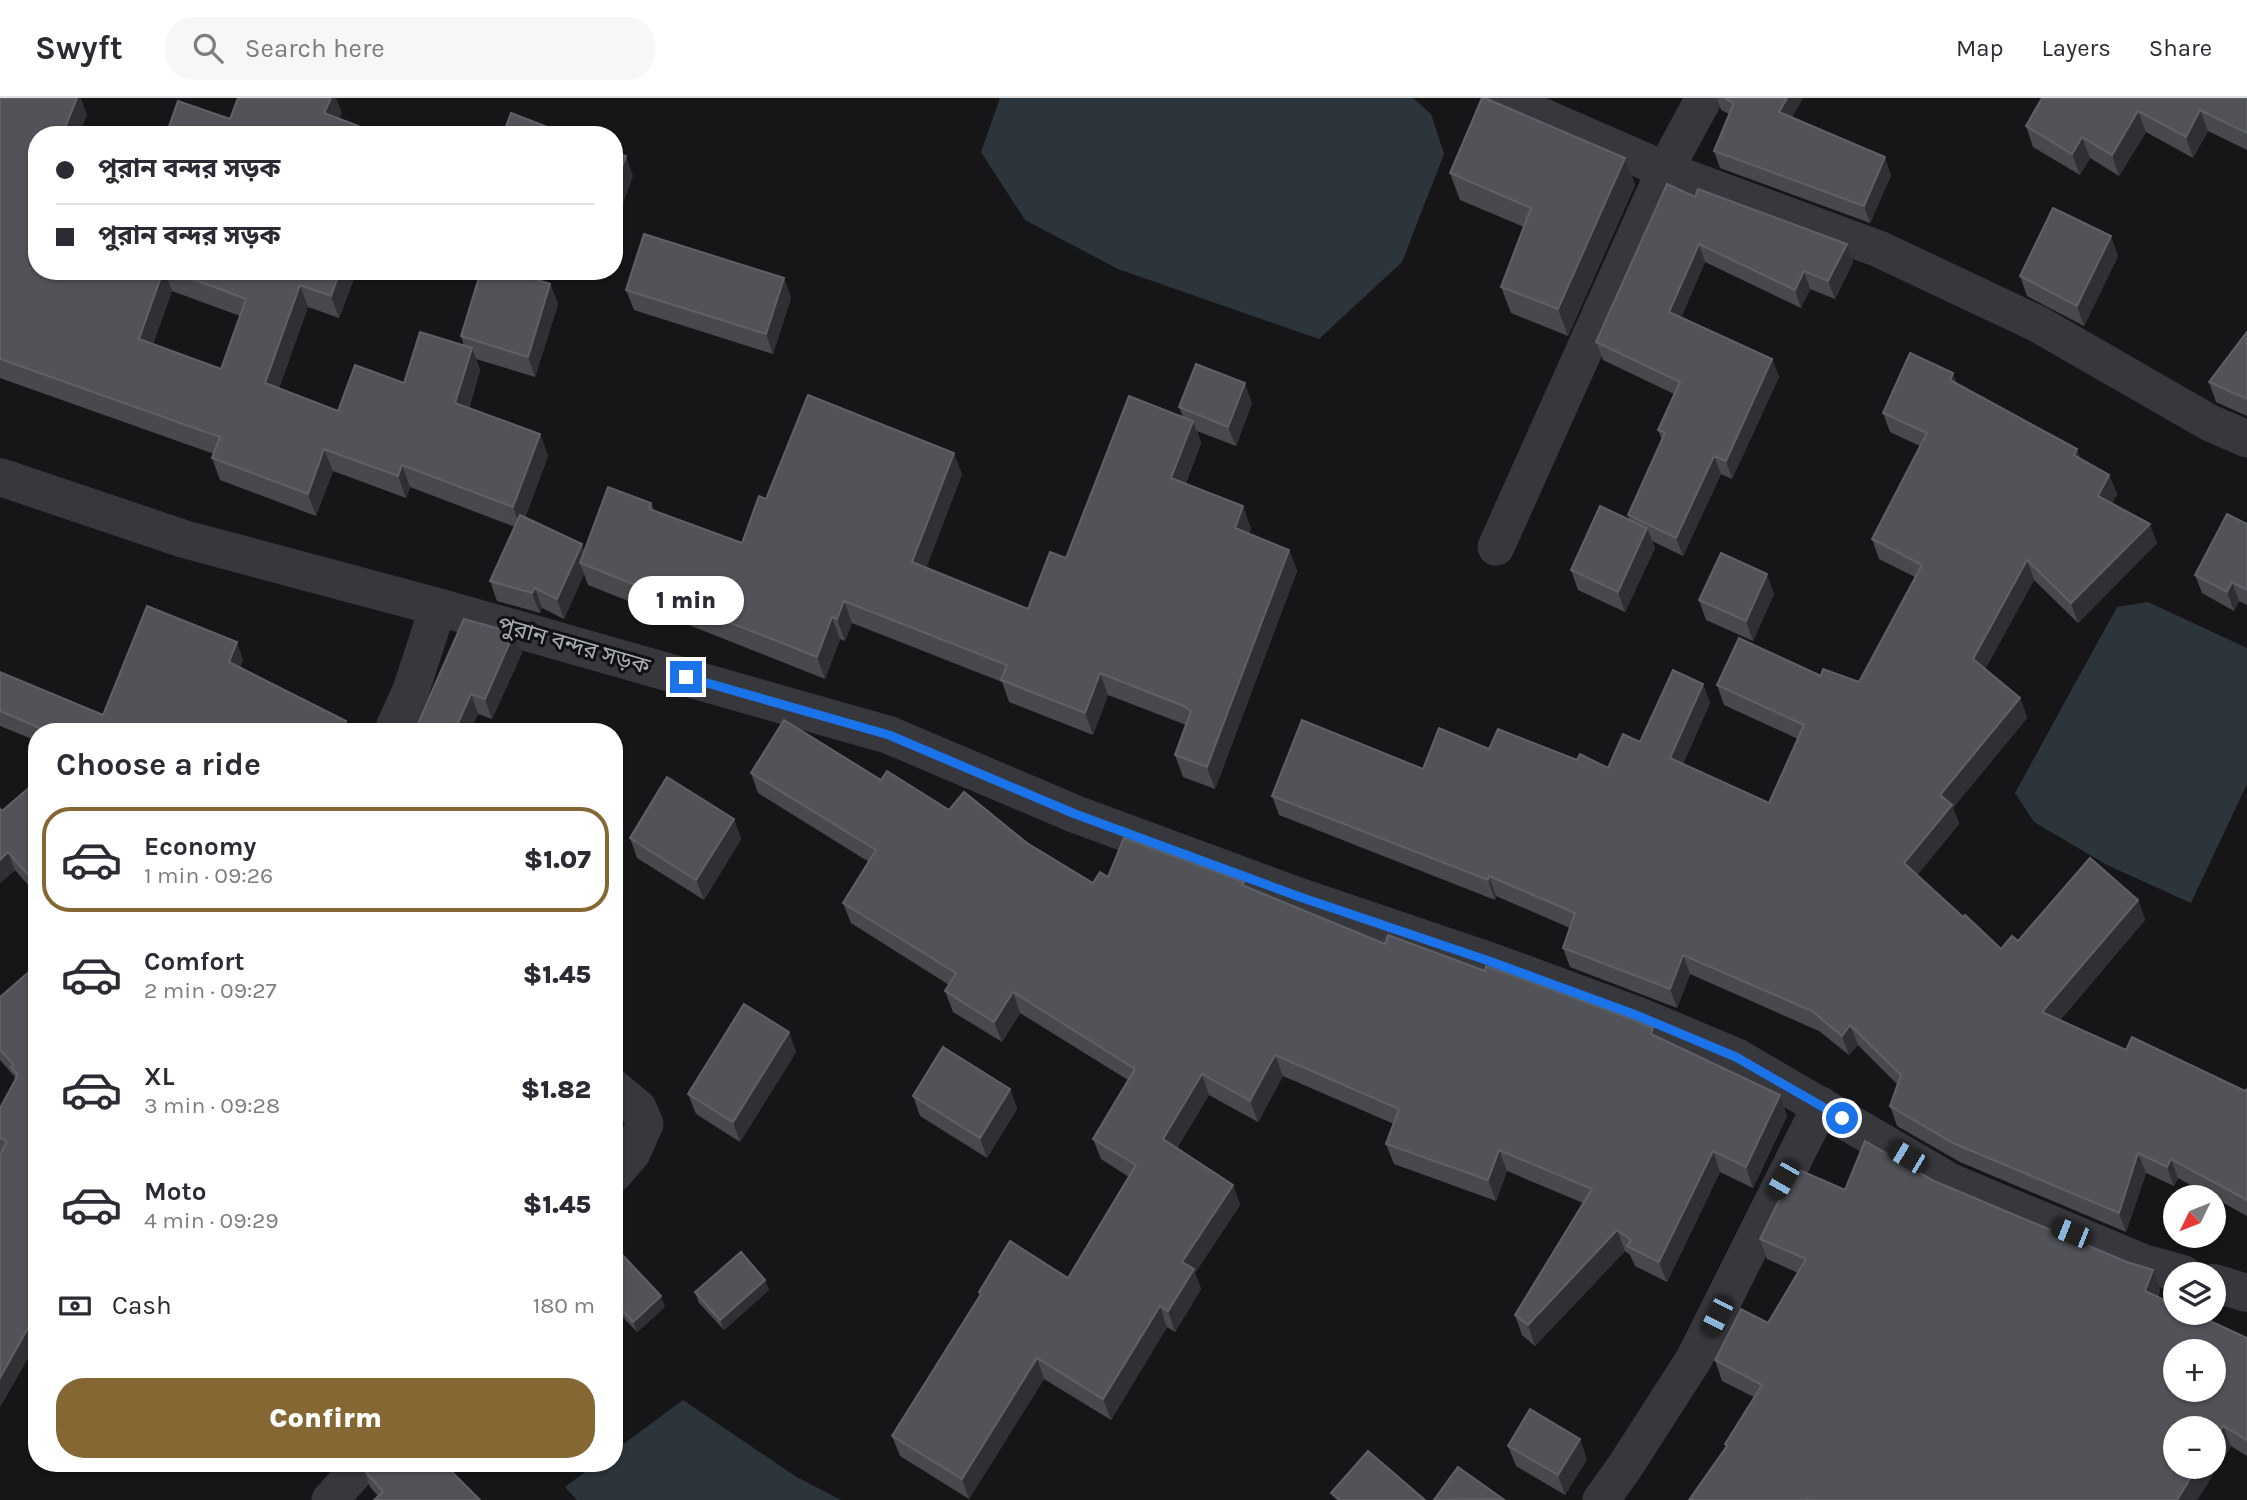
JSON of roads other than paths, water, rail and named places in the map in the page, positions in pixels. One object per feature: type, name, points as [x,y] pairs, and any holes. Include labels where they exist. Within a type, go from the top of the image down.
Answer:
[{"type":"street","points":[[1500,98],[1665,170],[1879,249],[2038,324],[2210,423],[2247,439]]},
{"type":"street","points":[[1496,547],[1665,170],[1704,98]]},
{"type":"street","name":"পুরান বন্দর সড়ক","points":[[0,477],[184,539],[438,607],[889,735],[1075,814],[1300,897],[1489,961],[1636,1015],[1736,1057],[1950,1182],[2143,1263],[2163,1268]]},
{"type":"street","points":[[396,723],[411,690],[438,607]]},
{"type":"street","points":[[623,1096],[638,1108],[645,1124],[632,1153],[623,1164]]},
{"type":"street","points":[[1601,1500],[1625,1468],[1694,1359],[1821,1105]]},
{"type":"street","points":[[2226,1287],[2247,1293]]},
{"type":"street","points":[[330,1500],[355,1472]]}]
